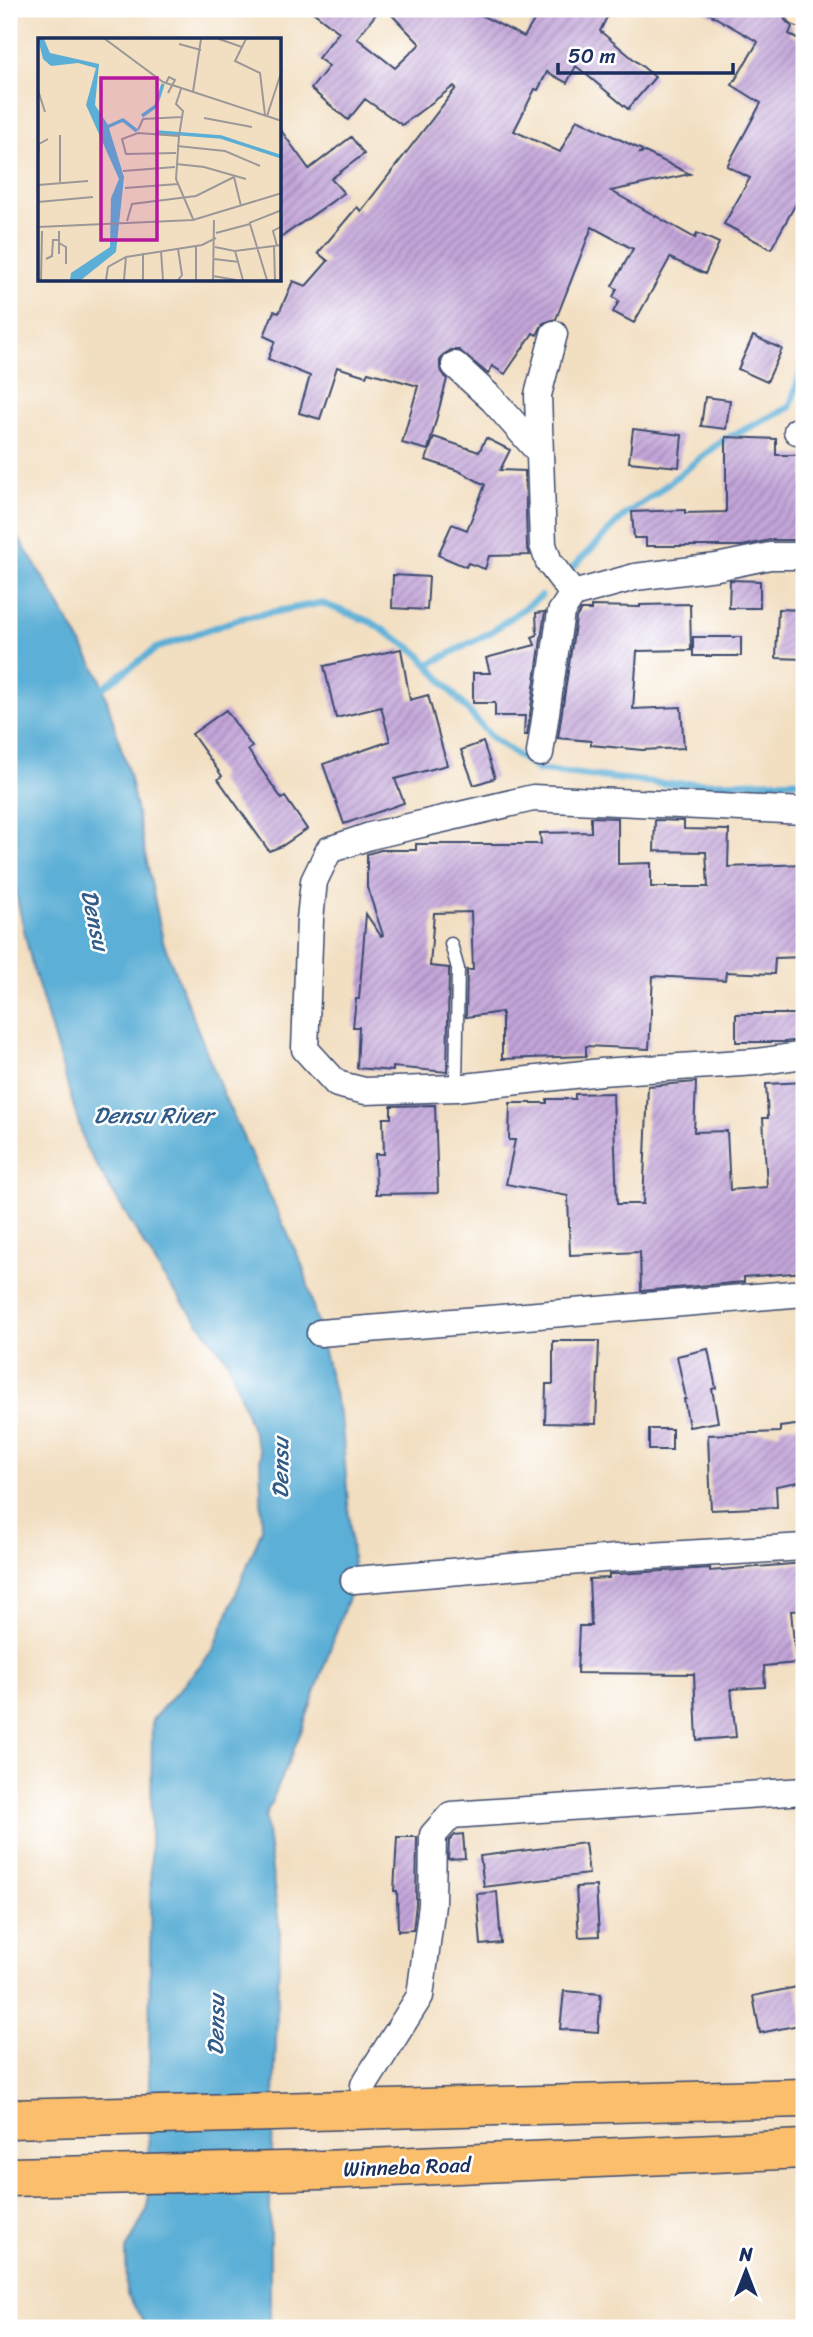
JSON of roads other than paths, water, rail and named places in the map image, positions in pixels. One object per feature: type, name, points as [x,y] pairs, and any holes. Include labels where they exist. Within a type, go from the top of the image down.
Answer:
[{"type":"highway","points":[[9,2119],[804,2098]]},
{"type":"highway","name":"Winneba Road","points":[[9,2177],[323,2170],[804,2150]]},
{"type":"street","points":[[554,334],[538,396],[543,544],[549,562],[573,594]]},
{"type":"street","points":[[455,365],[493,400],[540,453]]},
{"type":"street","points":[[540,753],[561,612],[573,594],[635,577],[717,567],[770,556],[804,556]]},
{"type":"street","points":[[804,811],[533,798],[369,836],[329,849],[314,881],[305,1049],[337,1084],[365,1091],[456,1087],[601,1072],[757,1062],[804,1055]]},
{"type":"street","points":[[320,1332],[804,1293]]},
{"type":"street","points":[[354,1580],[616,1558],[804,1547]]},
{"type":"street","points":[[364,2085],[420,1996],[432,1905],[433,1835],[451,1815],[804,1791]]},
{"type":"lane","points":[[451,944],[458,970],[456,1087]]},
{"type":"water","name":"Densu River","points":[[9,523],[100,677],[129,774],[163,941],[224,1096],[304,1269],[342,1426],[354,1580],[303,1727],[265,1817],[280,1932],[270,2205],[270,2328],[147,2328],[127,2294],[126,2250],[148,2208],[152,1720],[213,1651],[262,1529],[260,1453],[228,1361],[167,1282],[86,1148],[31,961],[9,863]]},
{"type":"waterway","points":[[573,567],[625,515],[722,441],[790,407],[804,362]]},
{"type":"waterway","points":[[428,665],[491,632],[541,596]]},
{"type":"waterway","points":[[97,692],[157,648],[242,618],[321,603],[371,622],[417,652],[491,737],[538,770],[667,784],[804,781]]},
{"type":"water label","name":"Densu","points":[[95,920]]},
{"type":"water label","name":"Densu","points":[[280,1468]]},
{"type":"water label","name":"Densu","points":[[216,2025]]}]
